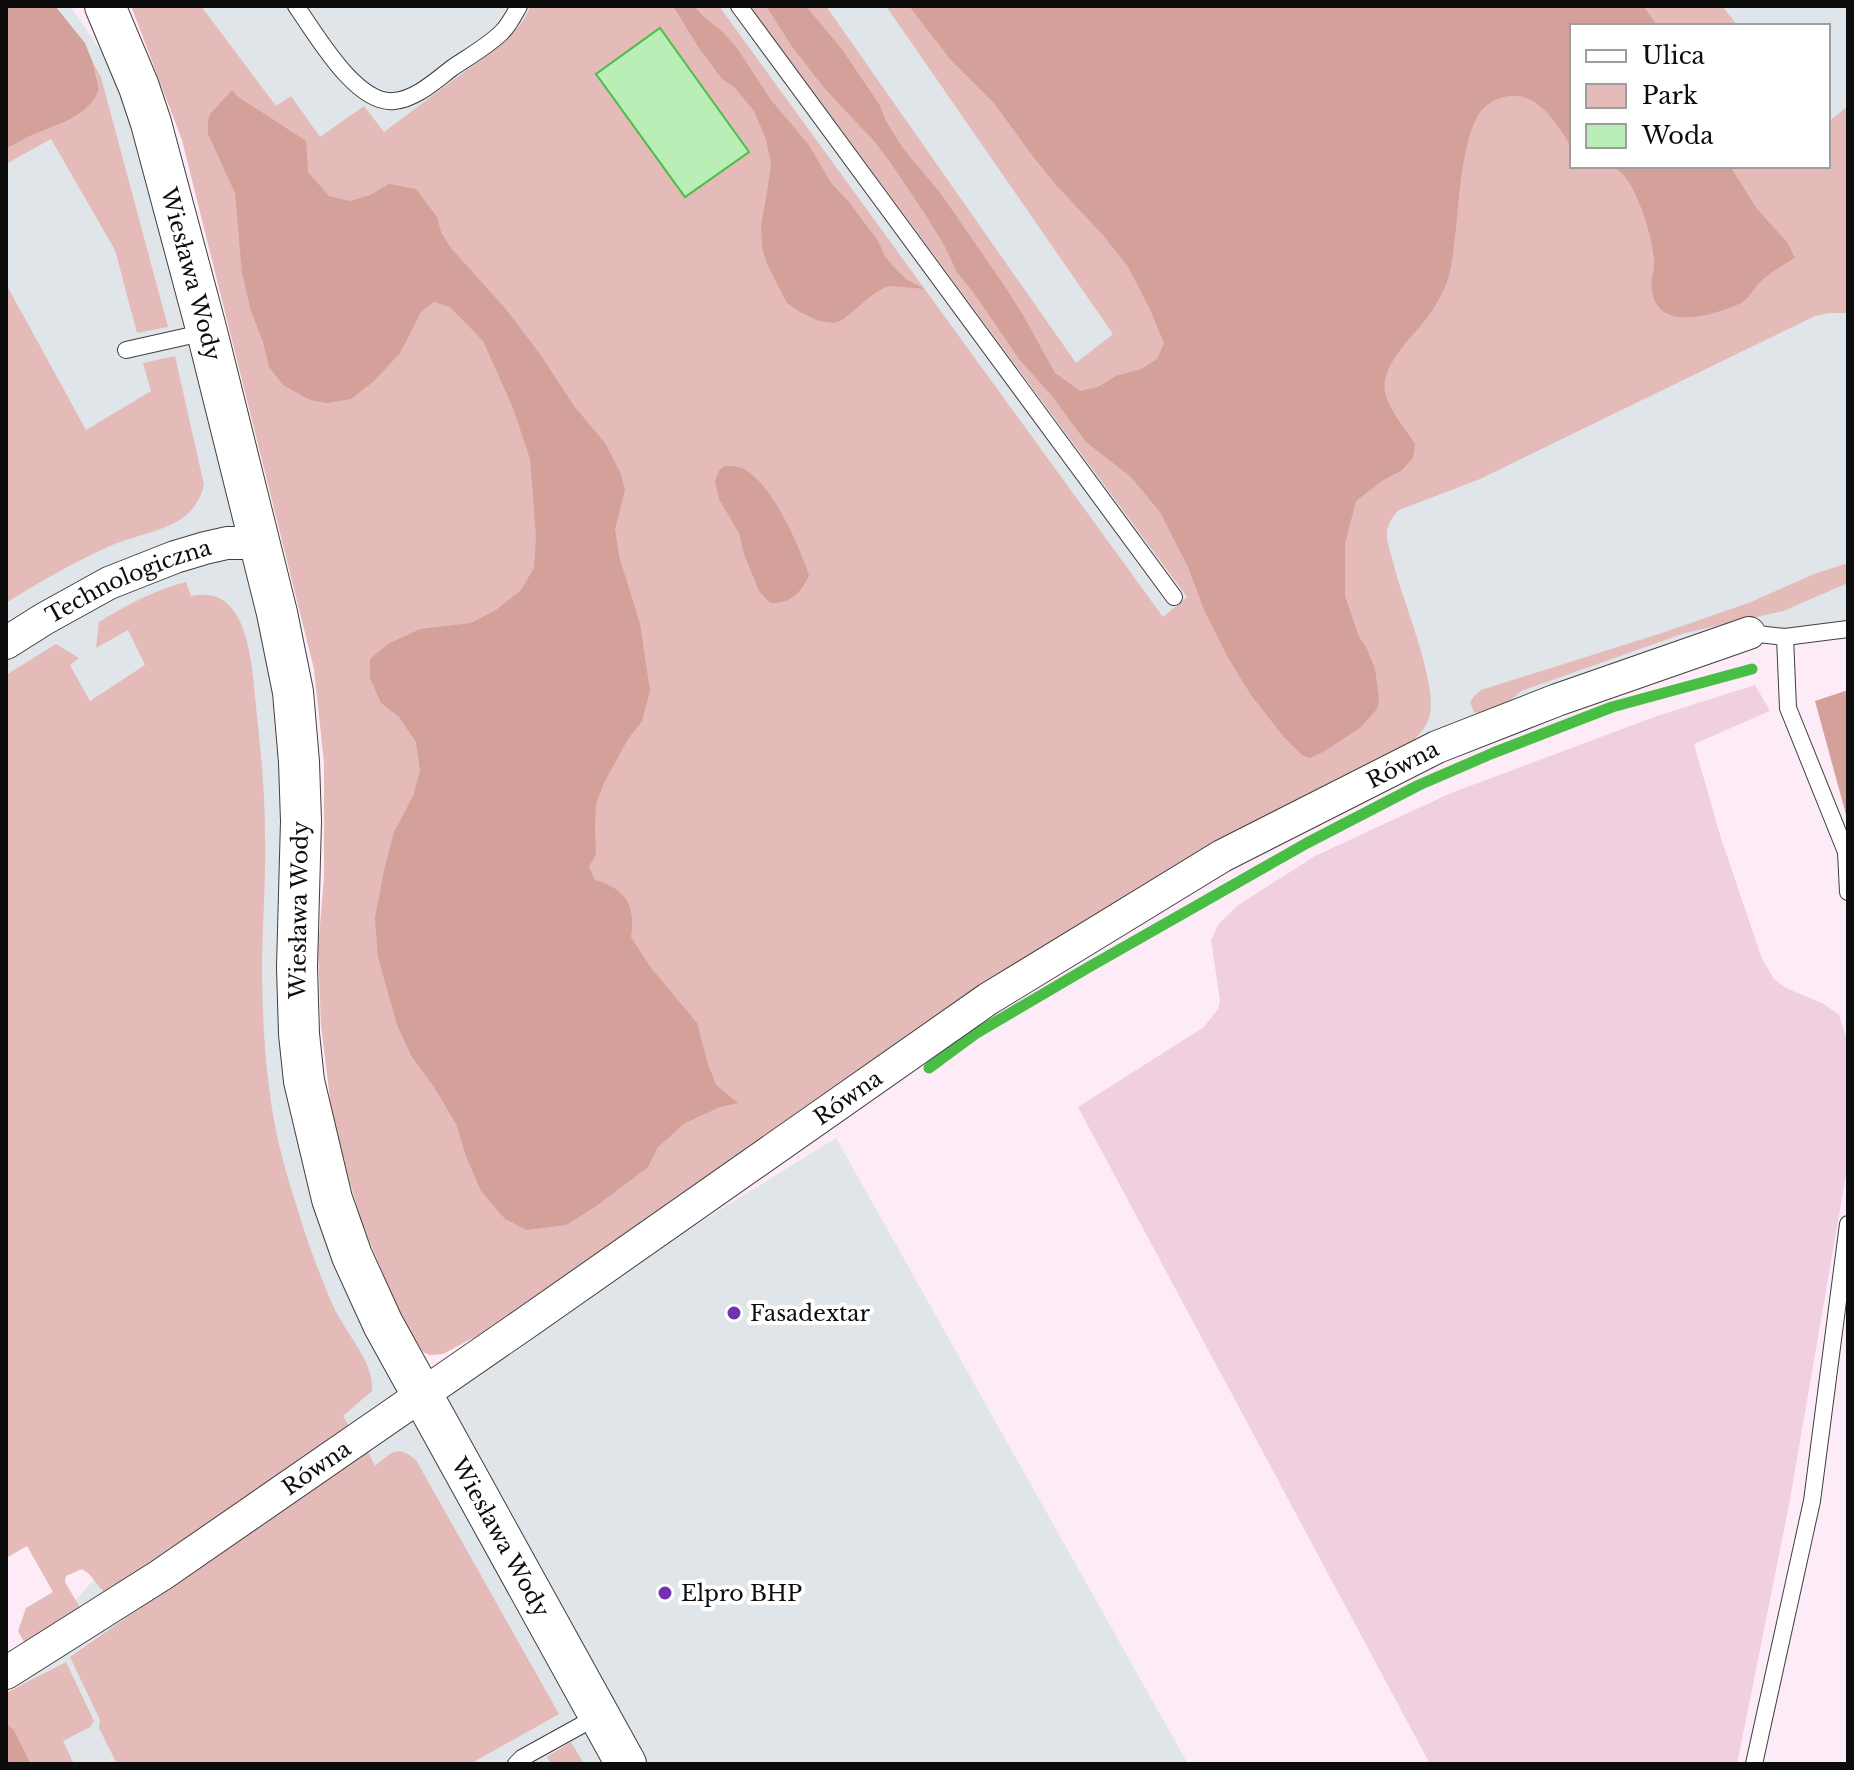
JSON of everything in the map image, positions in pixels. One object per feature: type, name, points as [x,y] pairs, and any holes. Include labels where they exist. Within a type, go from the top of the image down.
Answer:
[{"type":"street","name":"Wiesława Wody","points":[[105,6],[151,123],[274,598],[293,692],[301,821],[297,967],[299,1034],[304,1081],[332,1199],[352,1256],[383,1324],[626,1764]]},
{"type":"street","name":"Technologiczna","points":[[6,643],[109,583],[175,557],[227,543],[259,543]]},
{"type":"street","name":"Równa","points":[[6,1673],[161,1575],[988,999],[1222,856],[1437,747],[1557,700],[1749,633]]},
{"type":"lane","points":[[296,6],[352,81],[373,98],[394,102],[426,88],[503,32],[519,6]]},
{"type":"lane","points":[[739,6],[1174,597]]},
{"type":"lane","points":[[126,350],[207,332]]},
{"type":"lane","points":[[1749,633],[1785,637],[1848,629]]},
{"type":"lane","points":[[1785,637],[1788,708],[1846,852],[1848,892]]},
{"type":"lane","points":[[1754,1764],[1812,1501],[1848,1224]]},
{"type":"lane","points":[[516,1764],[600,1715]]},
{"type":"shaded area","points":[[6,6],[70,6],[151,123],[277,613],[299,1034],[367,1289],[422,1394],[836,1138],[1188,1764],[56,1764],[11,1670],[114,1558],[6,897]]},
{"type":"shaded area","points":[[6,6],[55,6],[85,43],[99,89],[94,100],[82,112],[6,149]]},
{"type":"shaded area","points":[[174,6],[1848,6],[1848,624],[1749,633],[1557,700],[1143,904],[345,166],[237,96]]},
{"type":"shaded area","points":[[673,6],[694,6],[723,32],[771,100],[809,145],[831,183],[849,202],[892,265],[907,280],[925,289],[886,287],[834,323],[819,321],[787,303],[762,248],[761,224],[771,164],[766,139],[754,111],[734,87],[722,79]]},
{"type":"shaded area","points":[[766,6],[806,6],[841,48],[879,104],[902,147],[941,194],[1006,288],[1055,373],[1080,391],[1098,387],[1157,359],[1164,343],[1149,307],[1127,265],[1056,185],[994,103],[950,59],[909,6],[1643,6],[1656,24],[1570,24],[1570,145],[1539,105],[1521,96],[1500,98],[1490,103],[1479,114],[1471,132],[1463,163],[1453,256],[1447,282],[1429,316],[1395,357],[1385,380],[1389,404],[1415,444],[1413,458],[1402,470],[1356,501],[1345,544],[1345,596],[1359,637],[1375,669],[1379,699],[1377,709],[1360,728],[1310,758],[1302,755],[1283,736],[1251,695],[1227,656],[1160,512],[1131,477],[1086,442],[1052,396],[1019,359],[957,272],[944,245],[890,162],[793,48]]},
{"type":"shaded area","points":[[232,90],[306,141],[308,172],[329,196],[350,201],[370,195],[389,184],[416,189],[437,217],[450,247],[505,308],[540,354],[574,406],[605,443],[621,474],[625,490],[615,529],[619,556],[640,624],[650,691],[642,721],[628,739],[596,804],[596,854],[589,867],[595,880],[614,888],[626,900],[632,916],[631,937],[651,968],[697,1023],[716,1085],[738,1103],[720,1107],[685,1123],[658,1147],[648,1167],[566,1225],[527,1230],[505,1219],[481,1191],[456,1124],[412,1057],[397,1025],[378,957],[375,918],[394,832],[413,796],[420,771],[416,742],[399,717],[381,703],[370,678],[370,659],[388,644],[420,629],[471,623],[496,610],[521,590],[534,568],[536,536],[530,459],[513,408],[483,341],[450,307],[434,302],[421,312],[400,353],[374,381],[351,399],[327,403],[310,400],[283,385],[269,367],[251,311],[242,273],[235,193],[208,134],[210,114]]},
{"type":"shaded area","points":[[1612,168],[1731,168],[1757,209],[1787,242],[1795,258],[1764,278],[1739,304],[1702,316],[1676,316],[1665,312],[1656,304],[1652,291],[1653,251],[1643,212],[1632,187]]},
{"type":"shaded area","points":[[725,466],[742,468],[755,477],[774,501],[791,532],[809,575],[798,592],[789,599],[770,603],[759,591],[739,533],[719,499],[715,481],[719,470]]},
{"type":"shaded area","points":[[1755,685],[1770,711],[1694,744],[1720,835],[1762,959],[1774,979],[1786,988],[1824,1004],[1839,1015],[1848,1043],[1848,1163],[1789,1505],[1737,1764],[1430,1764],[1078,1107],[1204,1027],[1218,1009],[1220,1000],[1211,940],[1218,925],[1237,906],[1315,856],[1451,793],[1657,716]]},
{"type":"shaded area","points":[[1848,690],[1848,822],[1815,701]]},
{"type":"shaded area","points":[[6,1723],[14,1730],[31,1764],[6,1764]]},
{"type":"green space","points":[[131,6],[201,6],[276,106],[291,96],[320,137],[364,106],[384,132],[500,45],[521,23],[530,6],[719,6],[1163,617],[1187,597],[750,6],[826,6],[1076,363],[1113,334],[886,6],[1722,6],[1736,24],[1570,24],[1570,168],[1830,168],[1830,120],[1848,106],[1848,313],[1815,316],[1480,479],[1399,510],[1388,526],[1387,539],[1424,661],[1431,700],[1428,722],[1414,740],[852,1077],[682,1193],[489,1332],[443,1354],[430,1355],[423,1352],[410,1333],[364,1228],[331,1107],[321,1026],[318,949],[324,877],[324,763],[314,669],[182,140]]},
{"type":"green space","points":[[93,63],[101,77],[168,327],[137,333],[115,250],[51,139],[6,164],[6,149],[82,112],[99,88]]},
{"type":"green space","points":[[6,284],[86,430],[151,391],[143,363],[175,356],[204,485],[195,506],[178,521],[97,552],[6,603]]},
{"type":"green space","points":[[1848,563],[1848,583],[1783,611],[1685,633],[1521,691],[1487,713],[1474,712],[1470,702],[1481,690],[1662,633]]},
{"type":"green space","points":[[186,582],[191,596],[214,596],[229,605],[243,629],[249,652],[264,801],[263,1004],[267,1074],[274,1121],[311,1250],[335,1310],[365,1360],[372,1391],[343,1416],[350,1428],[107,1596],[82,1569],[66,1576],[65,1582],[85,1616],[29,1651],[18,1631],[26,1608],[53,1592],[27,1546],[6,1558],[6,675],[56,644],[79,658],[70,665],[90,701],[145,665],[128,630],[96,648],[99,622],[141,599]]},
{"type":"green space","points":[[367,1450],[375,1466],[399,1451],[416,1460],[559,1714],[470,1764],[117,1764],[70,1657]]},
{"type":"green space","points":[[66,1662],[94,1721],[90,1727],[63,1741],[74,1764],[31,1764],[14,1730],[6,1723],[6,1693]]},
{"type":"green space","points":[[571,1742],[584,1764],[551,1764],[547,1757]]},
{"type":"water","points":[[660,28],[749,152],[685,197],[596,74]]},
{"type":"waterway","points":[[929,1068],[975,1034],[1089,967],[1307,843],[1419,785],[1612,707],[1752,669]]},
{"type":"place","name":"Fasadextar","points":[[734,1313]]},
{"type":"place","name":"Elpro BHP","points":[[665,1593]]}]
